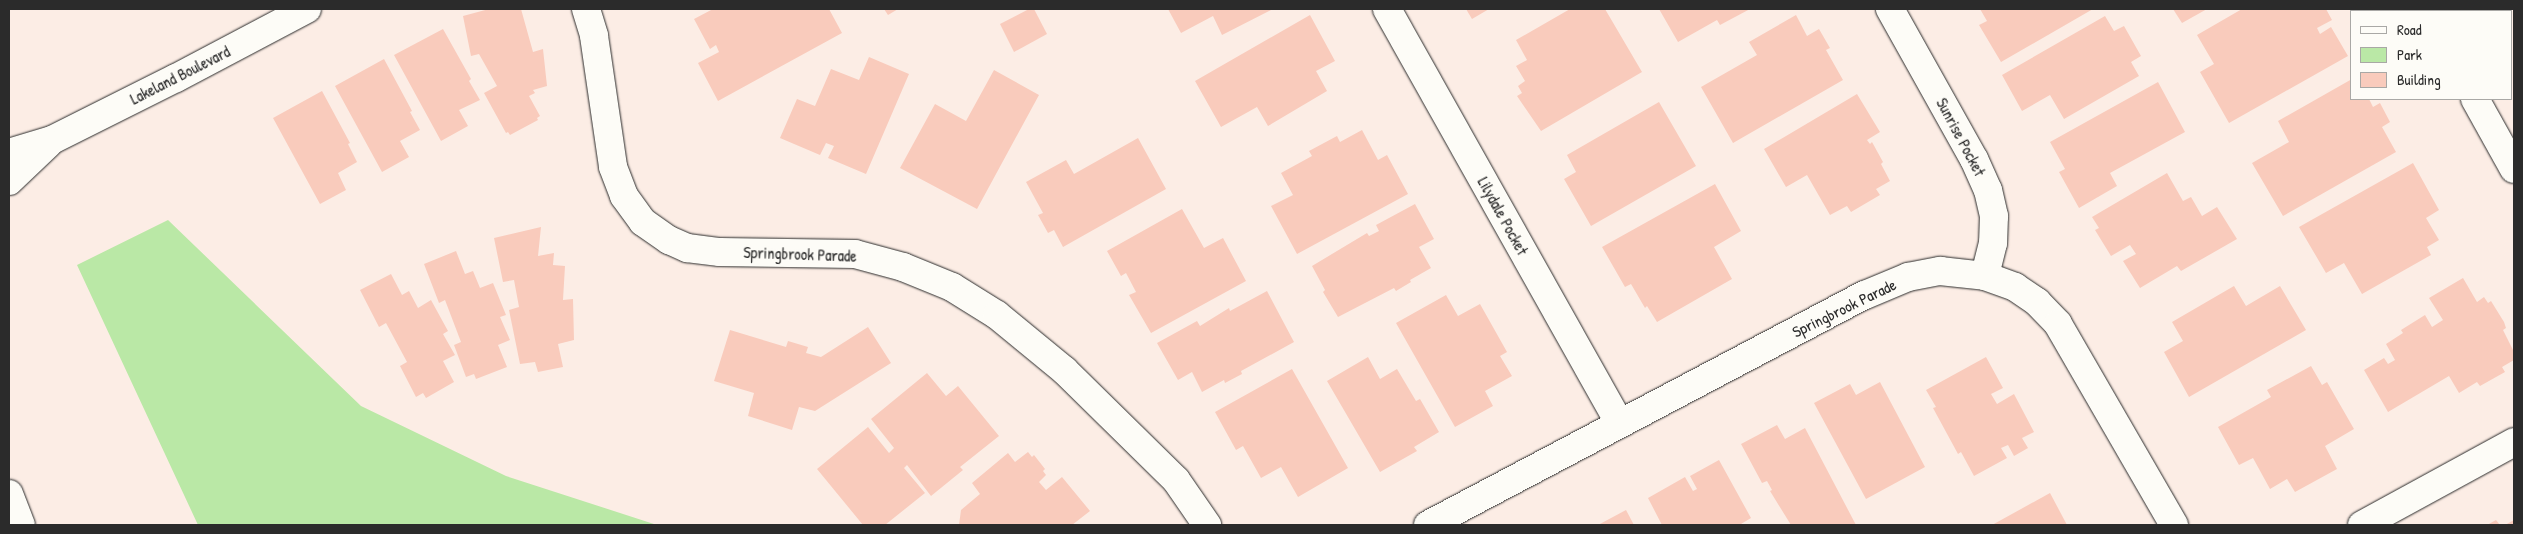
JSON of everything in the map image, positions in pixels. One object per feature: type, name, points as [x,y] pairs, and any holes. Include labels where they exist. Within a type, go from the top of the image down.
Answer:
[{"type":"street","name":"Lakeland Boulevard","points":[[9,153],[52,140],[176,78],[307,9]]},
{"type":"street","name":"Springbrook Parade","points":[[586,9],[594,36],[614,167],[624,196],[643,222],[669,240],[687,248],[720,252],[855,254],[904,266],[952,287],[996,315],[1064,370],[1176,480],[1207,525]]},
{"type":"street","name":"Lilydale Pocket","points":[[1387,9],[1619,423]]},
{"type":"street","name":"Sunrise Pocket","points":[[1890,9],[1974,159],[1988,190],[1994,216],[1994,243],[1986,276]]},
{"type":"street","points":[[2476,100],[2514,169]]},
{"type":"street","name":"Lakeland Boulevard","points":[[9,181],[52,140]]},
{"type":"street","name":"Springbrook Parade","points":[[1428,525],[1865,295],[1908,277],[1940,271],[1986,276],[2015,287],[2037,302],[2058,324],[2174,525]]},
{"type":"street","points":[[2362,525],[2514,442]]},
{"type":"street","points":[[9,494],[21,525]]},
{"type":"green space","points":[[168,220],[361,406],[506,476],[657,525],[198,525],[77,265]]},
{"type":"building","points":[[489,9],[521,9],[533,52],[543,49],[547,86],[533,90],[535,93],[529,96],[540,116],[537,118],[538,120],[510,135],[508,132],[506,133],[484,93],[497,86],[479,54],[471,56],[463,16]]},
{"type":"building","points":[[713,9],[829,9],[842,33],[718,101],[698,63],[719,52],[716,45],[710,49],[694,19]]},
{"type":"building","points":[[884,9],[898,9],[888,15]]},
{"type":"building","points":[[1029,9],[1034,9],[1047,34],[1014,52],[1000,24]]},
{"type":"building","points":[[1168,9],[1273,9],[1222,35],[1213,16],[1181,33]]},
{"type":"building","points":[[1466,9],[1489,9],[1472,19]]},
{"type":"building","points":[[1570,9],[1605,9],[1642,72],[1541,131],[1517,96],[1522,93],[1518,86],[1525,81],[1516,66],[1527,60],[1516,40]]},
{"type":"building","points":[[1659,9],[1750,9],[1720,25],[1717,20],[1678,42]]},
{"type":"building","points":[[1980,9],[2093,9],[2001,62],[1979,25],[1987,21]]},
{"type":"building","points":[[2173,9],[2207,9],[2182,23]]},
{"type":"building","points":[[2242,9],[2326,9],[2332,20],[2317,28],[2320,34],[2331,27],[2348,56],[2229,123],[2200,72],[2214,64],[2197,35]]},
{"type":"building","points":[[1310,15],[1335,61],[1316,71],[1327,91],[1268,126],[1257,107],[1221,127],[1195,81]]},
{"type":"building","points":[[1796,15],[1807,36],[1819,29],[1830,48],[1826,50],[1843,80],[1733,143],[1701,87],[1757,55],[1749,42]]},
{"type":"building","points":[[2105,16],[2114,31],[2124,26],[2141,56],[2131,62],[2139,76],[2064,119],[2050,95],[2022,111],[2002,75]]},
{"type":"building","points":[[443,29],[471,79],[469,81],[480,100],[459,110],[468,126],[441,141],[394,55]]},
{"type":"building","points":[[869,57],[909,74],[866,174],[828,158],[834,146],[826,143],[820,155],[780,138],[797,99],[815,106],[831,69],[859,80]]},
{"type":"building","points":[[384,59],[420,130],[400,141],[409,157],[382,172],[335,86]]},
{"type":"building","points":[[994,70],[1039,95],[977,209],[900,168],[935,104],[966,121]]},
{"type":"building","points":[[2350,80],[2350,100],[2370,100],[2373,107],[2380,103],[2390,122],[2382,127],[2396,152],[2283,216],[2252,163],[2289,142],[2278,121]]},
{"type":"building","points":[[2158,82],[2185,132],[2110,173],[2117,186],[2079,208],[2059,172],[2065,169],[2050,142]]},
{"type":"building","points":[[322,91],[350,143],[348,144],[357,162],[338,173],[346,190],[320,204],[273,118]]},
{"type":"building","points":[[1857,94],[1880,132],[1867,140],[1870,144],[1872,142],[1883,162],[1881,164],[1890,181],[1876,189],[1880,195],[1851,212],[1847,206],[1830,215],[1807,175],[1786,187],[1764,149]]},
{"type":"building","points":[[1659,102],[1696,166],[1591,226],[1564,179],[1576,172],[1567,155]]},
{"type":"building","points":[[1362,130],[1378,160],[1387,155],[1408,194],[1297,254],[1271,206],[1293,195],[1281,173],[1312,156],[1309,151],[1337,136],[1340,142]]},
{"type":"building","points":[[1138,138],[1166,189],[1063,247],[1054,230],[1048,233],[1038,215],[1043,213],[1026,182],[1066,160],[1074,174]]},
{"type":"building","points":[[2413,163],[2439,210],[2426,218],[2439,240],[2427,247],[2431,255],[2362,294],[2344,263],[2326,273],[2299,227]]},
{"type":"building","points":[[2167,173],[2183,201],[2191,197],[2202,216],[2217,207],[2237,239],[2181,271],[2177,266],[2140,288],[2123,261],[2136,254],[2130,245],[2111,256],[2095,230],[2099,228],[2092,217]]},
{"type":"building","points":[[1715,184],[1741,231],[1714,247],[1732,279],[1657,322],[1647,306],[1645,308],[1631,284],[1625,287],[1602,247]]},
{"type":"building","points":[[1415,204],[1434,239],[1419,247],[1431,268],[1410,280],[1411,282],[1396,291],[1394,288],[1338,317],[1323,292],[1325,290],[1312,266],[1367,233],[1369,236],[1379,231],[1376,225]]},
{"type":"building","points":[[1182,209],[1204,248],[1223,238],[1246,281],[1151,333],[1129,295],[1136,292],[1126,273],[1121,276],[1107,251]]},
{"type":"building","points":[[541,227],[538,256],[554,253],[553,265],[565,266],[563,300],[573,299],[574,340],[558,344],[563,367],[538,372],[535,362],[520,364],[509,310],[519,307],[514,280],[503,282],[494,238]]},
{"type":"building","points":[[456,251],[465,274],[473,271],[480,288],[493,283],[506,315],[500,317],[510,340],[498,345],[507,367],[476,379],[474,374],[466,377],[454,345],[461,342],[445,300],[439,303],[424,264]]},
{"type":"building","points":[[391,274],[402,295],[409,291],[418,308],[431,300],[448,331],[443,334],[455,355],[443,361],[454,382],[426,398],[423,393],[416,397],[400,366],[407,362],[386,323],[379,327],[360,290]]},
{"type":"building","points":[[2463,278],[2477,302],[2484,297],[2488,303],[2491,301],[2504,322],[2506,328],[2503,330],[2514,352],[2514,360],[2502,367],[2505,372],[2480,386],[2477,382],[2459,393],[2449,376],[2388,412],[2364,370],[2384,358],[2388,364],[2395,360],[2386,344],[2403,333],[2401,330],[2425,315],[2432,327],[2443,320],[2429,298]]},
{"type":"building","points":[[2234,286],[2246,306],[2280,286],[2306,330],[2189,397],[2164,352],[2183,341],[2172,322]]},
{"type":"building","points":[[1267,291],[1294,342],[1241,371],[1242,374],[1225,383],[1224,380],[1202,392],[1192,372],[1178,380],[1157,343],[1197,321],[1200,326],[1229,308],[1230,311]]},
{"type":"building","points":[[1446,295],[1458,316],[1480,304],[1507,352],[1500,356],[1512,376],[1485,391],[1493,406],[1455,427],[1396,323]]},
{"type":"building","points":[[868,327],[891,363],[815,411],[799,407],[792,430],[748,416],[754,393],[714,381],[730,330],[786,347],[788,341],[808,347],[806,353],[821,357]]},
{"type":"building","points":[[1368,357],[1380,379],[1397,369],[1416,401],[1420,399],[1439,432],[1414,447],[1417,451],[1380,472],[1327,381]]},
{"type":"building","points":[[1986,357],[2003,388],[1991,394],[1997,404],[2014,394],[2034,432],[2022,438],[2028,448],[2014,456],[2008,445],[2001,448],[2007,458],[1974,476],[1961,452],[1958,454],[1933,408],[1936,407],[1926,390]]},
{"type":"building","points":[[2311,366],[2322,385],[2327,382],[2354,429],[2325,446],[2337,469],[2295,492],[2287,479],[2270,489],[2253,458],[2239,465],[2218,427],[2271,397],[2267,390]]},
{"type":"building","points":[[1292,369],[1348,468],[1298,497],[1281,467],[1261,478],[1243,446],[1236,450],[1215,412]]},
{"type":"building","points":[[927,373],[946,396],[958,386],[999,436],[960,467],[963,470],[931,496],[907,465],[904,468],[925,493],[885,525],[863,525],[817,469],[868,427],[889,453],[894,448],[871,419]]},
{"type":"building","points":[[1880,382],[1925,467],[1866,499],[1814,403],[1850,384],[1856,395]]},
{"type":"building","points":[[1777,425],[1785,439],[1805,428],[1856,525],[1791,525],[1770,491],[1772,490],[1767,481],[1762,483],[1741,444]]},
{"type":"building","points":[[1028,452],[1032,457],[1034,455],[1045,469],[1043,471],[1046,475],[1039,482],[1046,490],[1062,477],[1090,511],[1072,525],[959,525],[961,510],[980,494],[972,483],[1008,453],[1015,462]]},
{"type":"building","points":[[1719,460],[1751,518],[1742,525],[1662,525],[1648,498],[1685,477],[1693,491],[1697,489],[1690,476]]},
{"type":"building","points":[[2050,493],[2067,525],[1992,525]]},
{"type":"building","points":[[1626,510],[1634,525],[1598,525]]},
{"type":"building","points":[[2496,520],[2500,525],[2487,525]]},
{"type":"building","points":[[2514,520],[2514,525],[2505,525]]}]
